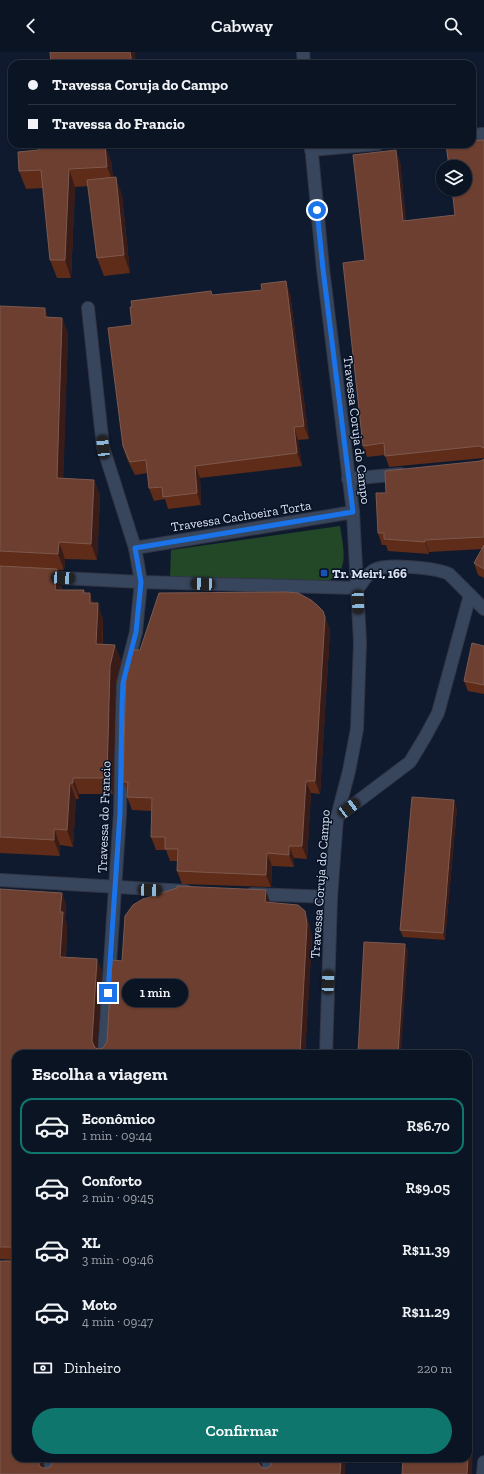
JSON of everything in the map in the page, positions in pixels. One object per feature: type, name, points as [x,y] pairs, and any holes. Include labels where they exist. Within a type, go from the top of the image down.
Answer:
[{"type":"street","name":"Travessa Coruja do Campo","points":[[311,148],[323,269],[353,512],[360,642],[357,729],[337,817],[331,897],[326,1050]]},
{"type":"street","name":"Travessa do Francio","points":[[88,308],[103,447],[135,548],[141,582],[136,632],[123,683],[120,813],[104,1050]]},
{"type":"street","points":[[348,479],[416,472]]},
{"type":"street","name":"Travessa Cachoeira Torta","points":[[135,548],[353,512]]},
{"type":"street","points":[[31,576],[141,582],[358,588],[369,573],[376,569],[383,567],[416,567],[449,574],[484,609]]},
{"type":"street","points":[[337,817],[410,762],[425,737],[438,713],[470,595]]},
{"type":"street","points":[[0,880],[197,892]]},
{"type":"street","points":[[244,894],[331,897]]},
{"type":"street","points":[[50,1474],[51,1462]]},
{"type":"street","points":[[268,1462],[269,1474]]},
{"type":"street","points":[[483,1474],[484,1462]]},
{"type":"green space","points":[[340,526],[344,559],[340,571],[336,576],[325,582],[170,579],[171,550]]},
{"type":"building","points":[[50,52],[130,52],[131,60],[51,60]]},
{"type":"building","points":[[484,140],[484,448],[479,446],[385,456],[384,443],[363,446],[343,263],[365,260],[353,155],[396,150],[403,221],[455,215],[453,196],[472,196],[472,160],[448,160],[447,148],[476,148],[476,141]]},
{"type":"building","points":[[39,148],[105,148],[107,167],[69,169],[65,260],[50,260],[41,170],[19,171],[18,152],[39,150]]},
{"type":"building","points":[[116,177],[124,255],[97,258],[87,180]]},
{"type":"building","points":[[286,281],[304,426],[294,427],[297,453],[195,466],[197,493],[163,497],[162,487],[149,488],[146,460],[130,462],[123,446],[108,328],[132,325],[130,307],[132,307],[131,301],[211,291],[212,295],[262,290],[261,284]]},
{"type":"building","points":[[0,306],[45,308],[45,317],[62,318],[57,478],[94,480],[91,544],[59,542],[58,554],[0,551]]},
{"type":"building","points":[[484,459],[484,537],[425,540],[425,542],[384,539],[384,533],[378,533],[376,493],[386,493],[385,471],[481,461]]},
{"type":"building","points":[[484,545],[484,569],[474,563]]},
{"type":"building","points":[[0,566],[57,569],[55,590],[84,590],[83,593],[90,593],[90,603],[98,603],[96,644],[115,645],[110,666],[107,778],[73,778],[73,783],[70,783],[67,830],[54,829],[54,840],[0,837]]},
{"type":"building","points":[[159,593],[298,593],[311,600],[323,611],[325,617],[315,781],[306,781],[302,846],[289,846],[289,855],[267,853],[266,875],[177,871],[178,849],[165,849],[165,837],[151,837],[152,798],[127,797],[128,782],[123,782],[126,671],[131,650],[140,650]]},
{"type":"building","points":[[472,643],[484,646],[484,685],[464,681]]},
{"type":"building","points":[[412,797],[454,800],[443,933],[400,930]]},
{"type":"building","points":[[177,886],[266,890],[265,902],[298,905],[305,911],[307,924],[300,1050],[12,1050],[12,1247],[0,1247],[0,889],[62,893],[60,912],[63,912],[60,957],[97,959],[92,1041],[95,1048],[99,1049],[103,1048],[107,1042],[112,960],[122,961],[125,916],[133,905],[143,899],[177,888]]},
{"type":"building","points":[[364,942],[405,944],[398,1050],[358,1050]]},
{"type":"building","points":[[0,1261],[12,1261],[12,1462],[39,1462],[39,1465],[42,1468],[48,1468],[53,1462],[257,1462],[262,1468],[268,1468],[271,1465],[271,1462],[341,1462],[340,1474],[0,1474]]},
{"type":"building","points":[[403,1462],[468,1462],[467,1474],[402,1474]]},
{"type":"place","name":"Tr. Meiri, 166","points":[[324,573]]},
{"type":"route","points":[[108,993],[120,813],[123,683],[136,632],[141,582],[135,548],[353,512],[346,464],[317,210]]}]
